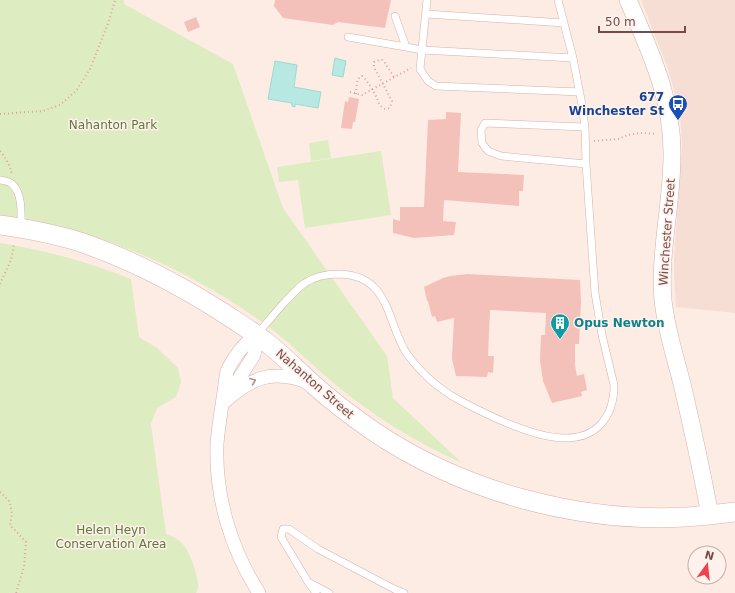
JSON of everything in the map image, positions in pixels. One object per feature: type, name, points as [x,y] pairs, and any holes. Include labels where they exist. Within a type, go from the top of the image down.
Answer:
[{"type":"main road","name":"Nahanton Street","points":[[0,225],[18,237],[52,235],[80,242],[131,262],[176,285],[204,301],[256,335],[280,353],[313,385],[335,403],[381,436],[448,472],[470,481],[524,499],[557,507],[610,515],[660,518],[735,512]]},
{"type":"street","name":"Winchester Street","points":[[628,0],[654,62],[669,115],[672,135],[672,164],[664,259],[663,298],[669,333],[698,450],[710,515]]},
{"type":"street","points":[[256,335],[254,355],[222,404],[217,451],[219,477],[229,530],[237,552],[259,593]]},
{"type":"street","points":[[222,404],[245,385],[262,378],[272,376],[285,377],[313,385]]},
{"type":"lane","points":[[427,0],[420,69],[428,81],[436,86],[580,92]]},
{"type":"lane","points":[[256,335],[305,283],[318,276],[348,274],[367,282],[379,292],[408,355],[422,372],[451,396],[521,428],[546,435],[565,438],[574,438],[593,431],[606,419],[613,402],[614,385],[602,335],[595,293],[586,164],[585,127],[573,58],[558,0]]},
{"type":"lane","points":[[426,14],[564,23]]},
{"type":"lane","points":[[395,16],[406,47]]},
{"type":"lane","points":[[348,37],[422,50],[573,58]]},
{"type":"lane","points":[[585,127],[485,123],[481,130],[482,143],[488,151],[502,156],[586,164]]},
{"type":"lane","points":[[0,180],[11,183],[16,188],[20,197],[21,208],[18,237]]},
{"type":"lane","points":[[316,593],[281,536],[283,529],[289,529],[318,549],[404,593]]},
{"type":"lane","points":[[308,582],[329,593]]},
{"type":"path","points":[[0,114],[42,111],[60,105],[76,91],[90,69],[115,0]]},
{"type":"path","points":[[356,94],[358,79],[362,76],[365,78],[381,106],[386,109],[389,108],[391,107],[392,101],[374,66],[374,62],[377,60],[384,61],[394,78]]},
{"type":"path","points":[[350,92],[362,95],[421,63]]},
{"type":"path","points":[[585,141],[618,139],[628,135],[640,133],[672,135]]},
{"type":"path","points":[[0,151],[10,167],[12,177],[11,183]]},
{"type":"path","points":[[0,284],[11,260],[18,237]]},
{"type":"path","points":[[0,492],[10,502],[12,514],[10,525],[26,542],[24,567],[16,593]]},
{"type":"shaded area","points":[[641,0],[735,0],[735,313],[676,307],[674,260],[682,144],[680,112],[668,69]]},
{"type":"green space","name":"Nahanton Park","points":[[0,0],[124,0],[124,4],[233,64],[283,208],[387,356],[393,398],[462,463],[429,447],[381,419],[337,386],[270,328],[226,298],[178,271],[128,249],[67,229],[0,217]]},
{"type":"green space","points":[[328,140],[331,158],[311,161],[309,143]]},
{"type":"green space","points":[[381,151],[391,215],[305,228],[298,180],[279,182],[277,167]]},
{"type":"green space","name":"Helen Heyn Conservation Area","points":[[0,243],[67,257],[131,279],[139,337],[157,348],[178,368],[181,382],[176,397],[157,408],[151,424],[166,534],[180,541],[186,549],[194,567],[197,579],[198,586],[196,593],[0,593]]},
{"type":"water","points":[[335,58],[346,61],[343,77],[332,75]]},
{"type":"water","points":[[275,61],[297,65],[294,87],[321,92],[318,108],[295,104],[295,107],[292,106],[292,103],[268,99]]},
{"type":"building","points":[[275,0],[391,0],[385,28],[338,22],[333,25],[283,18],[274,6]]},
{"type":"building","points":[[196,17],[200,27],[188,32],[184,22]]},
{"type":"building","points":[[349,97],[359,99],[355,122],[353,122],[352,129],[341,128],[345,101],[348,102]]},
{"type":"building","points":[[446,112],[461,113],[458,172],[524,175],[523,191],[519,191],[519,206],[444,200],[443,221],[456,222],[454,235],[414,238],[393,233],[393,219],[400,221],[400,207],[424,207],[428,120],[446,119]]},
{"type":"building","name":"Opus Newton","points":[[467,274],[580,280],[581,302],[579,344],[575,344],[575,365],[577,376],[584,374],[587,390],[581,392],[582,396],[552,403],[543,381],[540,361],[541,335],[545,335],[546,313],[490,310],[488,356],[494,356],[493,373],[488,372],[487,377],[456,376],[452,359],[454,318],[437,322],[435,316],[432,317],[424,287],[443,278]]},
{"type":"place","name":"677 Winchester St","points":[[678,121]]},
{"type":"place","name":"Opus Newton","points":[[560,340]]}]
